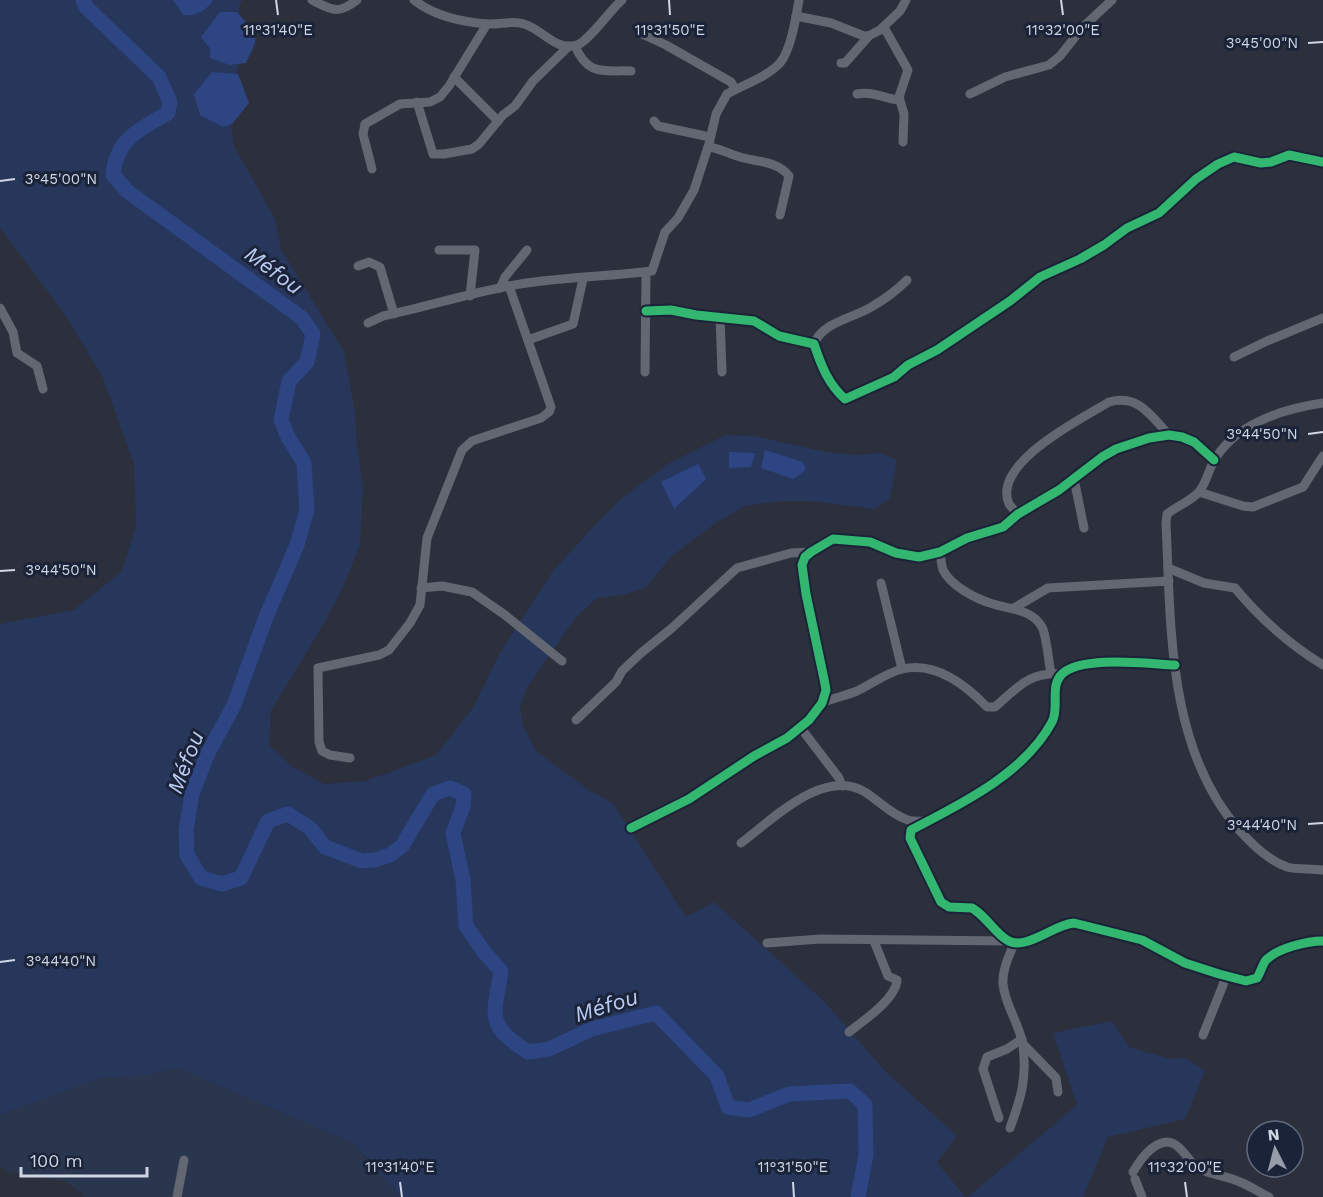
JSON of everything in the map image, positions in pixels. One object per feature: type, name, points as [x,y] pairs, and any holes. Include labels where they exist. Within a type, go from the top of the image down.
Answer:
[{"type":"street","points":[[312,0],[337,10],[345,9],[357,0]]},
{"type":"street","points":[[414,0],[432,12],[445,17],[487,24],[526,24],[555,42],[572,46],[580,45],[622,0]]},
{"type":"street","points":[[432,0],[432,12]]},
{"type":"street","points":[[368,323],[394,314],[504,287],[652,271],[666,232],[678,218],[693,190],[722,99],[780,63],[786,52],[799,0]]},
{"type":"street","points":[[841,63],[845,63],[868,37],[881,29],[900,11],[906,0]]},
{"type":"street","points":[[970,94],[1005,77],[1049,65],[1060,56],[1083,27],[1112,0]]},
{"type":"street","points":[[796,16],[831,23],[868,37]]},
{"type":"street","points":[[372,169],[363,134],[365,124],[400,104],[430,102],[440,97],[487,24]]},
{"type":"street","points":[[881,29],[885,29],[908,70],[899,98],[904,114],[903,142]]},
{"type":"street","points":[[642,34],[666,45],[730,82],[735,90]]},
{"type":"street","points":[[572,46],[581,60],[591,68],[631,71]]},
{"type":"street","points":[[417,102],[432,154],[472,149],[515,106],[549,63],[572,46]]},
{"type":"street","points":[[454,77],[498,121]]},
{"type":"street","points":[[857,94],[876,93],[884,98],[898,100],[899,98]]},
{"type":"street","points":[[654,122],[658,126],[709,142],[740,157],[772,164],[786,171],[789,176],[780,215]]},
{"type":"street","points":[[814,344],[824,373],[837,392],[845,399],[894,377],[908,365],[938,350],[1010,302],[1040,277],[1080,259],[1127,228],[1159,213],[1196,179],[1218,164],[1234,157],[1261,163],[1289,155],[1323,162]]},
{"type":"street","points":[[439,250],[475,250],[470,296]]},
{"type":"street","points":[[350,758],[330,755],[322,751],[319,742],[318,668],[380,655],[389,650],[420,605],[427,538],[462,450],[472,441],[541,418],[551,407],[528,340],[504,287],[505,277],[527,250]]},
{"type":"street","points":[[358,266],[369,262],[380,267],[394,314]]},
{"type":"street","points":[[645,372],[646,272]]},
{"type":"street","points":[[528,340],[573,324],[583,279]]},
{"type":"street","points":[[814,344],[822,332],[876,305],[907,280]]},
{"type":"street","points":[[0,308],[13,332],[17,353],[37,366],[43,389]]},
{"type":"street","points":[[646,310],[671,310],[754,321],[779,336],[814,344]]},
{"type":"street","points":[[720,317],[722,372]]},
{"type":"street","points":[[1234,357],[1323,318]]},
{"type":"street","points":[[1017,514],[1009,505],[1007,498],[1009,483],[1018,464],[1046,440],[1110,402],[1120,399],[1134,401],[1169,435]]},
{"type":"street","points":[[1323,403],[1299,406],[1247,427],[1234,437],[1214,460],[1199,492],[1167,514],[1166,523],[1175,665],[1183,712],[1209,786],[1230,819],[1255,848],[1287,867],[1323,870]]},
{"type":"street","points":[[631,828],[689,799],[754,756],[787,738],[809,720],[822,703],[826,690],[802,565],[805,557],[811,552],[832,540],[870,542],[896,553],[919,557],[940,552],[967,538],[1003,527],[1017,514],[1059,490],[1116,449],[1149,438],[1182,436],[1194,442],[1214,460]]},
{"type":"street","points":[[1199,492],[1253,507],[1303,487],[1323,456]]},
{"type":"street","points":[[1074,479],[1084,528]]},
{"type":"street","points":[[576,720],[616,682],[622,671],[641,653],[737,568],[790,553],[811,552]]},
{"type":"street","points":[[940,552],[942,568],[955,584],[992,604],[1014,608],[1031,616],[1042,627],[1051,673]]},
{"type":"street","points":[[1168,567],[1204,583],[1235,588],[1252,609],[1309,657],[1323,665]]},
{"type":"street","points":[[1014,608],[1048,588],[1169,581]]},
{"type":"street","points":[[881,583],[902,669]]},
{"type":"street","points":[[422,588],[442,586],[472,592],[505,615],[562,661]]},
{"type":"street","points":[[1011,942],[976,910],[949,907],[941,902],[910,838],[911,830],[968,800],[998,780],[1030,752],[1053,721],[1054,697],[1057,683],[1063,674],[1078,666],[1095,663],[1175,665]]},
{"type":"street","points":[[822,703],[855,692],[902,669],[915,668],[944,674],[957,680],[991,708],[1033,676],[1063,674]]},
{"type":"street","points":[[800,727],[843,786]]},
{"type":"street","points":[[741,843],[807,794],[825,788],[852,787],[864,791],[909,821],[928,821]]},
{"type":"street","points":[[767,943],[820,939],[1022,944],[1065,923],[1074,923],[1142,940],[1185,963],[1246,981],[1253,980],[1260,973],[1263,964],[1275,954],[1323,941]]},
{"type":"street","points":[[849,1032],[890,997],[897,983],[897,980],[888,976],[874,941]]},
{"type":"street","points":[[1010,1128],[1023,1091],[1024,1067],[1018,1024],[1007,1002],[1003,984],[1011,942]]},
{"type":"street","points":[[1203,1035],[1225,976]]},
{"type":"street","points":[[1022,1042],[1056,1078],[1058,1092]]},
{"type":"street","points":[[999,1118],[982,1069],[987,1057],[1022,1042]]},
{"type":"street","points":[[1142,1197],[1134,1175],[1148,1151],[1159,1144],[1168,1142],[1183,1152],[1197,1168],[1239,1181],[1269,1197]]},
{"type":"street","points":[[177,1197],[184,1160]]},
{"type":"shaded area","points":[[0,0],[242,0],[239,6],[239,65],[228,105],[234,146],[275,219],[281,249],[344,352],[355,412],[363,487],[360,545],[341,592],[271,710],[269,745],[293,767],[324,784],[366,781],[436,755],[473,708],[500,653],[553,571],[621,499],[668,464],[726,435],[754,436],[826,452],[857,455],[881,453],[897,461],[890,498],[874,509],[813,501],[781,501],[745,506],[716,523],[672,556],[645,588],[622,595],[597,598],[576,617],[526,689],[520,708],[524,728],[537,752],[592,792],[613,803],[686,917],[714,902],[823,1000],[885,1071],[957,1136],[937,1162],[965,1197],[401,1197],[353,1143],[178,1068],[147,1075],[101,1078],[0,1115],[0,624],[74,610],[122,571],[136,526],[134,464],[103,378],[64,313],[0,228]]},
{"type":"shaded area","points":[[173,0],[213,0],[200,12],[183,15]]},
{"type":"shaded area","points":[[220,12],[237,12],[254,32],[254,46],[246,63],[230,65],[210,58],[210,48],[201,37]]},
{"type":"shaded area","points":[[212,72],[238,74],[249,103],[232,124],[223,127],[200,115],[194,94]]},
{"type":"shaded area","points":[[765,450],[803,462],[806,470],[793,479],[761,468]]},
{"type":"shaded area","points":[[729,452],[755,453],[751,467],[729,468]]},
{"type":"shaded area","points":[[698,464],[706,479],[674,509],[661,482]]},
{"type":"shaded area","points":[[1112,1021],[1129,1047],[1170,1059],[1186,1058],[1205,1071],[1185,1119],[1108,1137],[1083,1197],[968,1197],[1077,1105],[1053,1033]]},
{"type":"shaded area","points":[[178,1068],[353,1143],[401,1197],[87,1197],[64,1181],[8,1172],[0,1166],[0,1115],[101,1078],[147,1075]]},
{"type":"waterway","name":"Méfou","points":[[83,0],[86,7],[159,77],[170,102],[168,113],[139,130],[124,144],[115,163],[113,175],[127,191],[302,318],[313,334],[307,362],[289,381],[281,420],[288,437],[304,463],[307,510],[297,545],[266,617],[234,705],[207,755],[192,794],[186,830],[187,855],[201,878],[222,884],[241,878],[268,821],[288,814],[310,828],[325,847],[362,861],[375,860],[390,855],[402,846],[433,794],[450,788],[464,794],[463,806],[453,833],[463,880],[466,926],[501,971],[495,1009],[499,1026],[505,1034],[528,1052],[549,1049],[592,1029],[656,1013],[717,1076],[728,1107],[749,1110],[789,1094],[850,1091],[865,1105],[866,1155],[858,1197]]},
{"type":"cycle path","points":[[646,311],[671,310],[754,321],[779,336],[814,344],[822,367],[845,399],[894,377],[908,365],[937,350],[1010,301],[1040,277],[1080,259],[1127,228],[1159,213],[1196,179],[1218,164],[1234,157],[1261,163],[1289,155],[1323,162]]},
{"type":"cycle path","points":[[631,828],[689,799],[754,756],[787,738],[809,720],[822,703],[826,690],[802,565],[805,557],[811,552],[833,539],[870,542],[896,553],[919,557],[940,552],[967,538],[1003,527],[1018,514],[1059,490],[1102,457],[1116,449],[1149,438],[1169,435],[1182,437],[1194,442],[1214,460]]},
{"type":"cycle path","points":[[1175,665],[1133,662],[1084,664],[1062,674],[1056,685],[1052,722],[1040,741],[1025,757],[990,786],[911,830],[910,838],[941,902],[949,907],[972,908],[982,915],[1002,937],[1014,943],[1022,943],[1074,923],[1142,940],[1185,963],[1246,981],[1257,978],[1266,960],[1278,952],[1309,942],[1323,941]]}]
